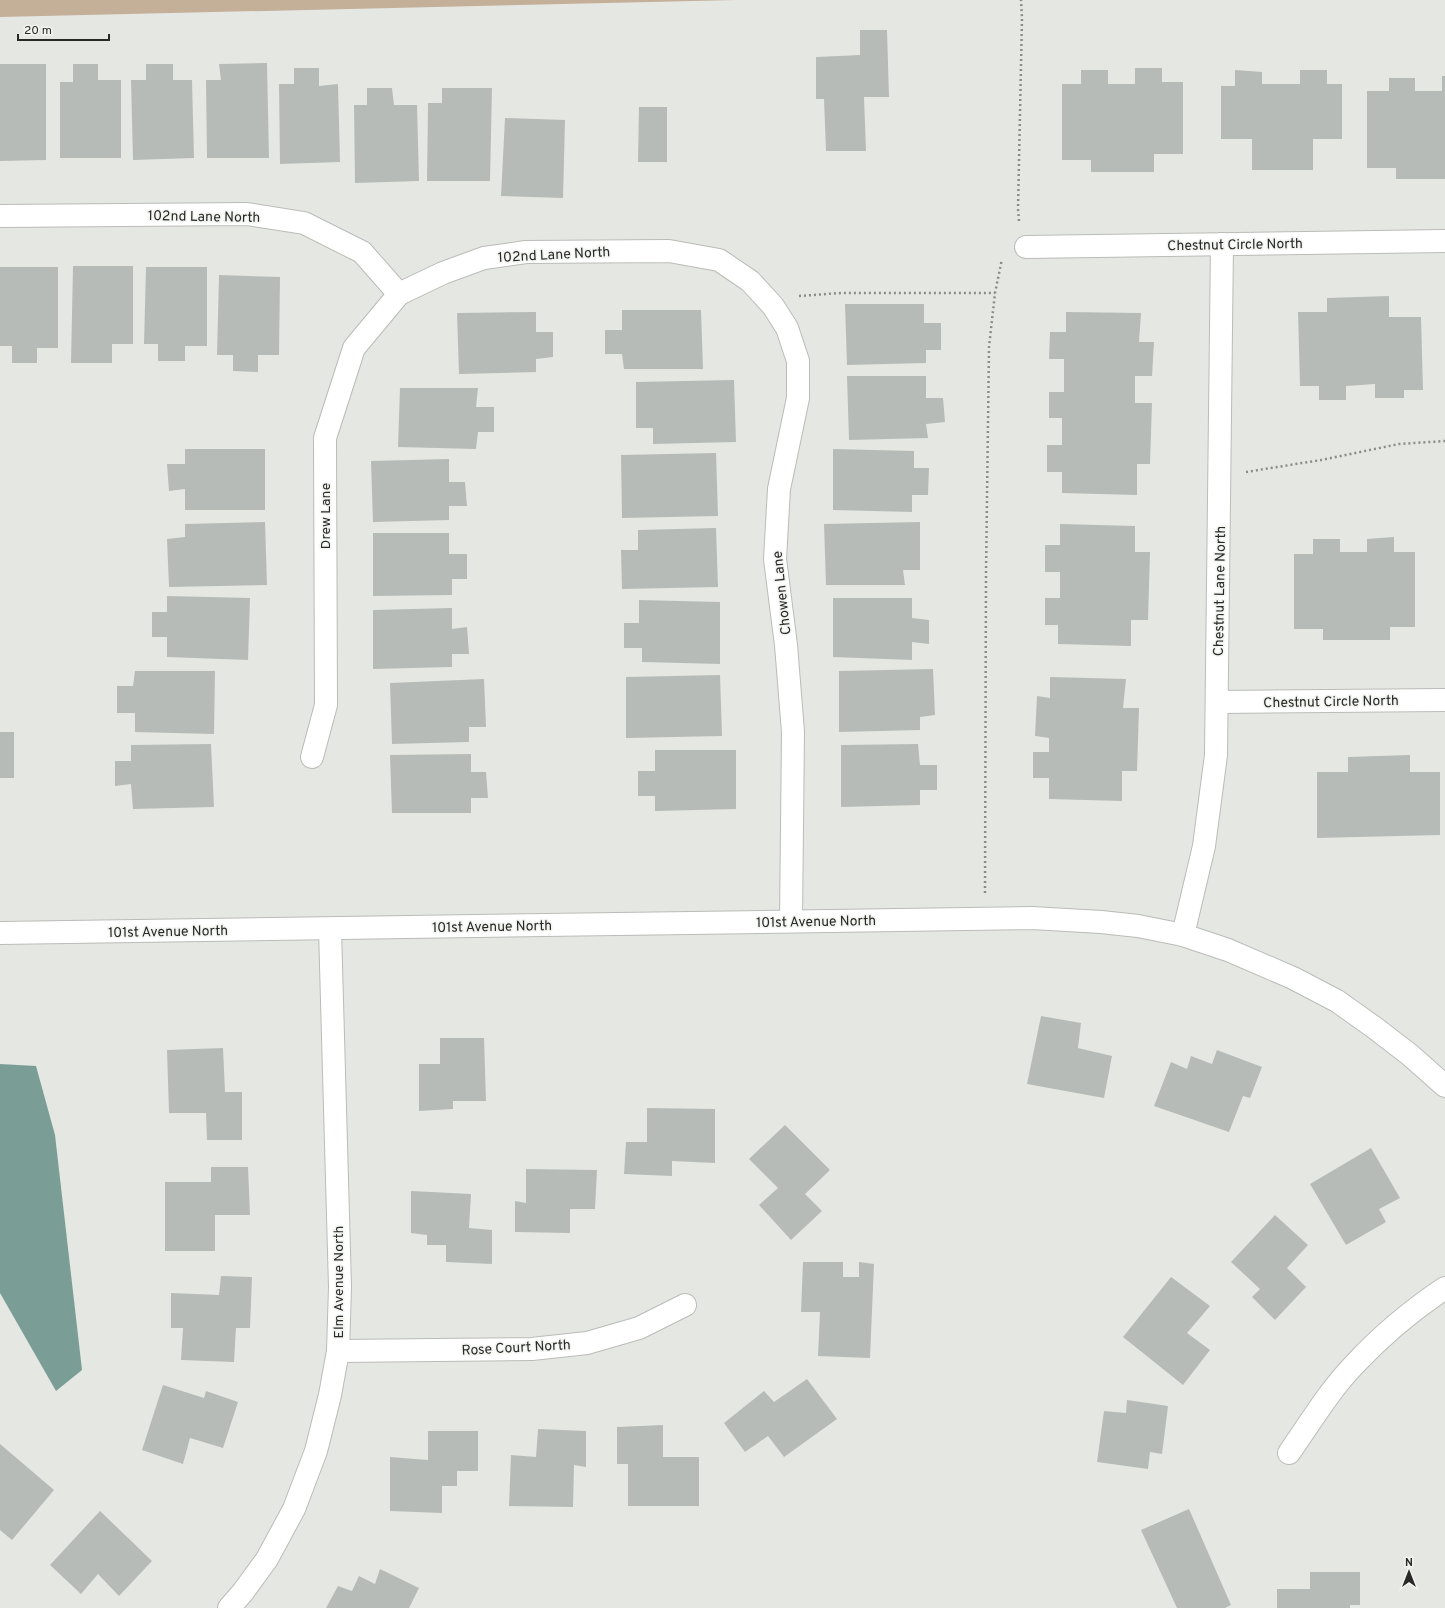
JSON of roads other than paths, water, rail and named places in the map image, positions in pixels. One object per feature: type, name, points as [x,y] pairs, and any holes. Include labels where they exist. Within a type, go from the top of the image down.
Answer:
[{"type":"street","name":"102nd Lane North","points":[[0,216],[247,214],[304,223],[362,252],[399,294],[443,273],[484,258],[534,252],[669,251],[719,260],[750,281]]},
{"type":"street","name":"Chestnut Circle North","points":[[1026,247],[1445,241]]},
{"type":"street","name":"Chestnut Lane North","points":[[1183,935],[1204,846],[1216,755],[1222,244]]},
{"type":"street","name":"Chowen Lane","points":[[750,281],[773,306],[787,328],[798,361],[798,398],[779,489],[775,559],[786,645],[793,732],[790,921]]},
{"type":"street","name":"Drew Lane","points":[[312,757],[326,704],[325,438],[354,348],[399,294]]},
{"type":"street","name":"Chestnut Circle North","points":[[1217,702],[1445,700]]},
{"type":"street","name":"101st Avenue North","points":[[0,933],[1032,918],[1101,922],[1138,926],[1183,935],[1228,950],[1293,978],[1337,1001],[1375,1028],[1410,1055],[1445,1086]]},
{"type":"street","name":"Elm Avenue North","points":[[229,1608],[243,1592],[267,1559],[294,1509],[316,1451],[330,1395],[338,1351],[340,1287],[330,928]]},
{"type":"street","points":[[1289,1453],[1323,1404],[1354,1366],[1387,1332],[1445,1288]]},
{"type":"street","name":"Rose Court North","points":[[338,1351],[532,1349],[587,1343],[639,1328],[685,1305]]},
{"type":"water","points":[[0,1064],[36,1066],[55,1135],[82,1370],[56,1391],[0,1293]]}]
